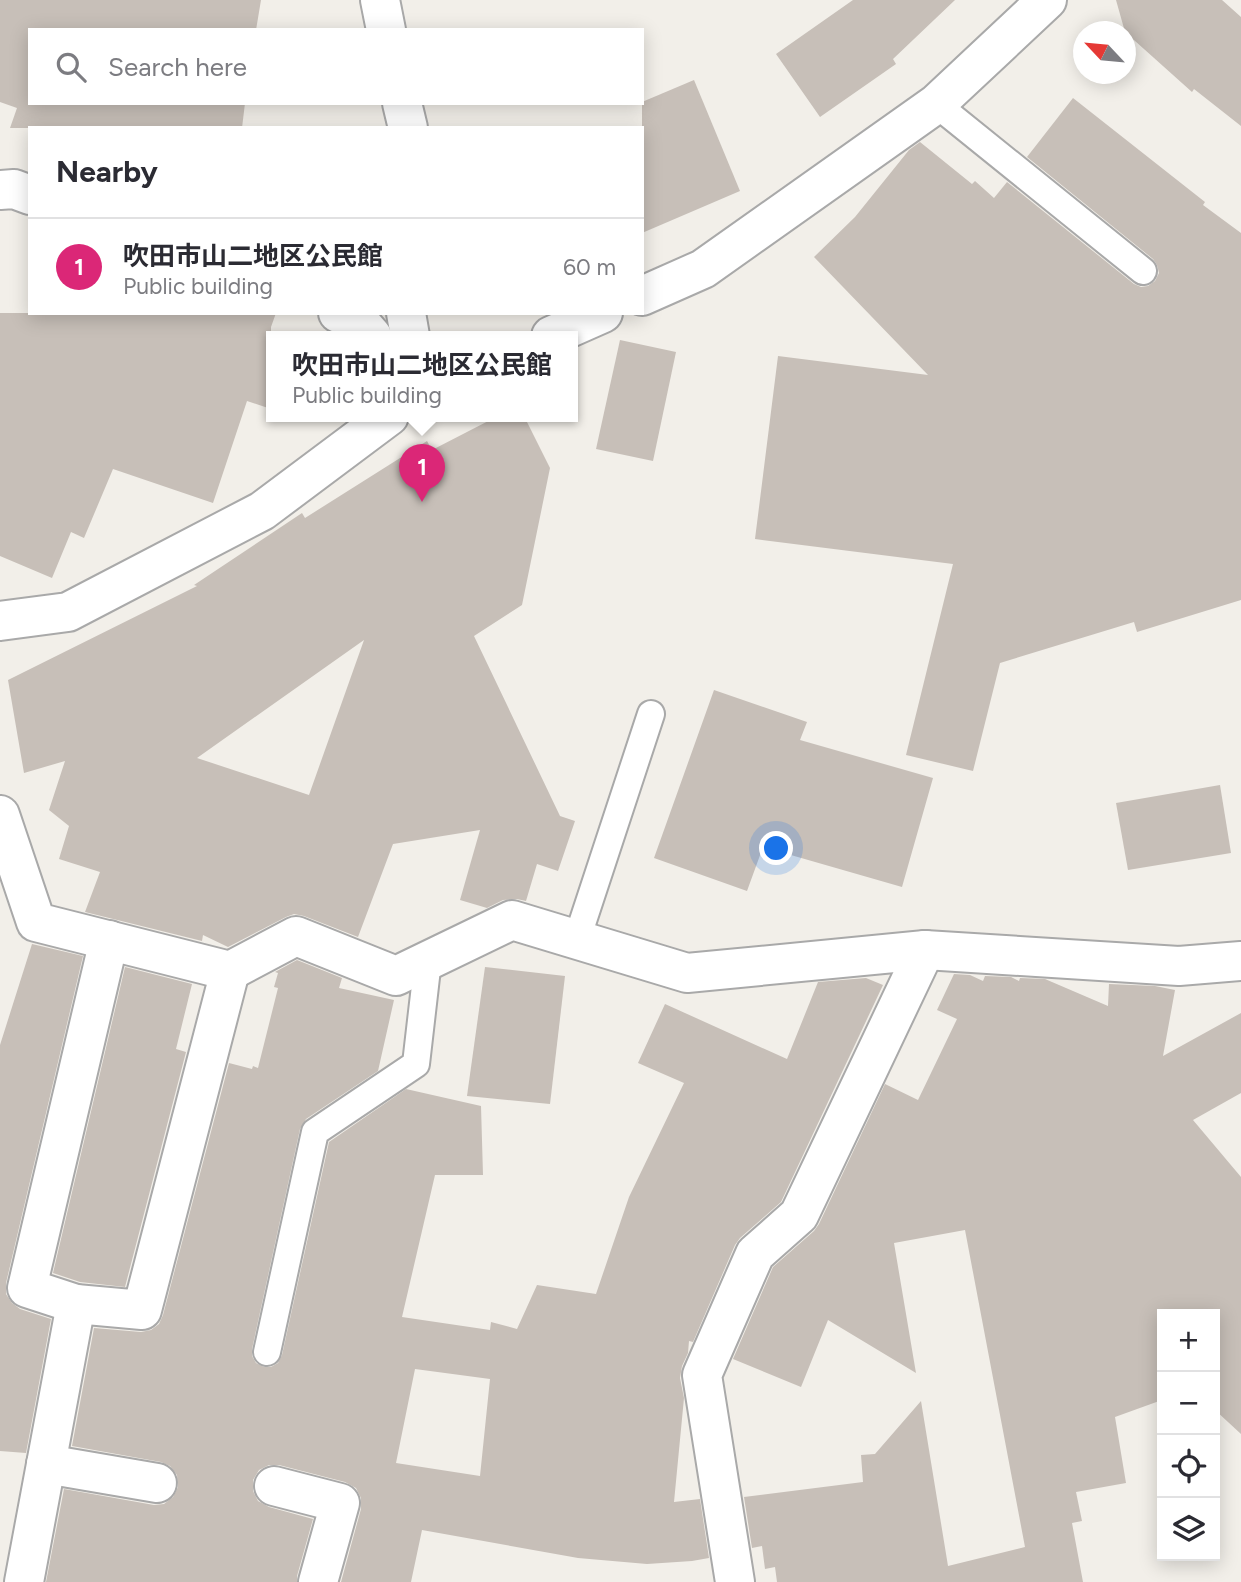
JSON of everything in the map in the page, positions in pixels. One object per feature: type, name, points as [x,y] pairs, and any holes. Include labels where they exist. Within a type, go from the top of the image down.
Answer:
[{"type":"street","points":[[380,0],[386,28]]},
{"type":"street","points":[[644,295],[703,269],[936,104],[1047,0]]},
{"type":"street","points":[[402,105],[408,126]]},
{"type":"street","points":[[0,190],[14,189],[28,194]]},
{"type":"street","points":[[343,315],[359,321],[368,331]]},
{"type":"street","points":[[562,331],[598,315]]},
{"type":"street","points":[[0,621],[68,612],[262,511],[381,422]]},
{"type":"street","points":[[0,815],[36,922],[230,971],[296,936],[396,976],[512,920],[687,973],[925,950],[1179,966],[1241,961]]},
{"type":"street","points":[[109,940],[27,1288],[76,1304],[142,1310],[230,971]]},
{"type":"street","points":[[735,1582],[702,1375],[755,1254],[799,1215],[925,950]]},
{"type":"street","points":[[24,1582],[76,1304]]},
{"type":"street","points":[[46,1464],[157,1483]]},
{"type":"street","points":[[274,1486],[340,1503],[318,1582]]},
{"type":"lane","points":[[936,104],[1143,271]]},
{"type":"lane","points":[[577,939],[651,713]]},
{"type":"lane","points":[[267,1352],[315,1132],[416,1065],[428,960]]},
{"type":"building","points":[[0,0],[261,0],[256,28],[28,28],[28,105],[245,105],[242,126],[10,128],[17,108],[0,102]]},
{"type":"building","points":[[853,0],[955,0],[893,59],[896,64],[820,117],[776,54]]},
{"type":"building","points":[[1116,0],[1222,0],[1241,17],[1241,126],[1194,89],[1192,92],[1136,42],[1136,21],[1122,21]]},
{"type":"building","points":[[694,80],[740,191],[644,232],[644,101]]},
{"type":"building","points":[[1073,98],[1241,233],[1241,600],[1137,632],[1134,622],[1000,663],[973,771],[906,755],[953,564],[755,539],[778,356],[928,375],[814,257],[855,217],[909,150],[920,142],[972,184],[975,181],[994,198],[1007,182],[1134,284],[1148,286],[1155,281],[1159,273],[1153,259],[1027,157]]},
{"type":"building","points":[[0,313],[275,315],[271,331],[266,331],[266,407],[247,401],[213,503],[113,469],[84,538],[71,532],[52,578],[0,556]]},
{"type":"building","points":[[620,340],[676,352],[653,461],[596,449]]},
{"type":"building","points":[[486,422],[527,422],[550,468],[522,605],[474,636],[560,816],[575,821],[558,871],[537,864],[526,901],[503,900],[487,908],[460,900],[480,830],[393,844],[358,937],[294,914],[228,947],[203,935],[202,941],[85,912],[100,872],[59,859],[69,826],[49,810],[65,761],[24,773],[8,680],[197,586],[194,585],[302,513],[305,518],[427,441],[432,450]],"holes":[[[364,640],[309,795],[197,758]]]},
{"type":"building","points":[[714,690],[807,722],[800,740],[933,778],[902,887],[763,847],[747,891],[654,858]]},
{"type":"building","points":[[1220,785],[1231,853],[1128,870],[1116,803]]},
{"type":"building","points":[[32,944],[83,956],[6,1283],[6,1294],[12,1303],[20,1309],[51,1319],[26,1453],[0,1451],[0,1045]]},
{"type":"building","points":[[297,960],[342,978],[339,988],[394,1000],[378,1071],[306,1119],[300,1129],[252,1349],[256,1363],[264,1367],[278,1363],[282,1355],[329,1142],[406,1089],[481,1106],[483,1175],[435,1175],[402,1317],[490,1330],[491,1322],[517,1329],[537,1285],[596,1294],[629,1197],[684,1083],[638,1063],[665,1004],[787,1059],[818,982],[866,978],[883,985],[781,1202],[735,1245],[693,1342],[689,1341],[680,1378],[684,1398],[674,1502],[700,1499],[709,1558],[647,1564],[578,1558],[422,1530],[411,1582],[341,1582],[361,1509],[361,1498],[356,1488],[345,1482],[279,1465],[269,1465],[259,1470],[253,1480],[253,1491],[258,1501],[269,1507],[313,1519],[297,1582],[46,1582],[64,1489],[154,1505],[164,1504],[173,1497],[178,1487],[177,1475],[170,1466],[161,1462],[72,1446],[94,1328],[141,1332],[151,1330],[159,1324],[229,1063],[258,1068],[278,988],[274,987],[278,973],[275,972]],"holes":[[[415,1369],[490,1379],[480,1476],[396,1463]]]},
{"type":"building","points":[[125,967],[192,984],[176,1049],[186,1052],[125,1287],[80,1282],[53,1273]]},
{"type":"building","points":[[485,967],[565,976],[550,1104],[467,1096]]},
{"type":"building","points":[[954,974],[970,975],[983,981],[985,976],[1011,977],[1019,981],[1020,978],[1045,979],[1108,1006],[1109,984],[1155,986],[1175,990],[1163,1056],[1241,1013],[1241,1093],[1193,1120],[1241,1177],[1241,1434],[1220,1415],[1220,1309],[1157,1309],[1157,1402],[1115,1417],[1126,1483],[1076,1492],[1082,1521],[1072,1523],[1083,1582],[777,1582],[775,1567],[765,1569],[762,1546],[752,1548],[744,1497],[863,1482],[861,1455],[875,1454],[921,1401],[948,1566],[1025,1547],[965,1230],[894,1243],[916,1373],[828,1320],[801,1387],[733,1359],[773,1267],[819,1224],[885,1084],[918,1100],[957,1019],[937,1010]]},
{"type":"place","name":"吹田市山二地区公民館","points":[[422,502]]}]
